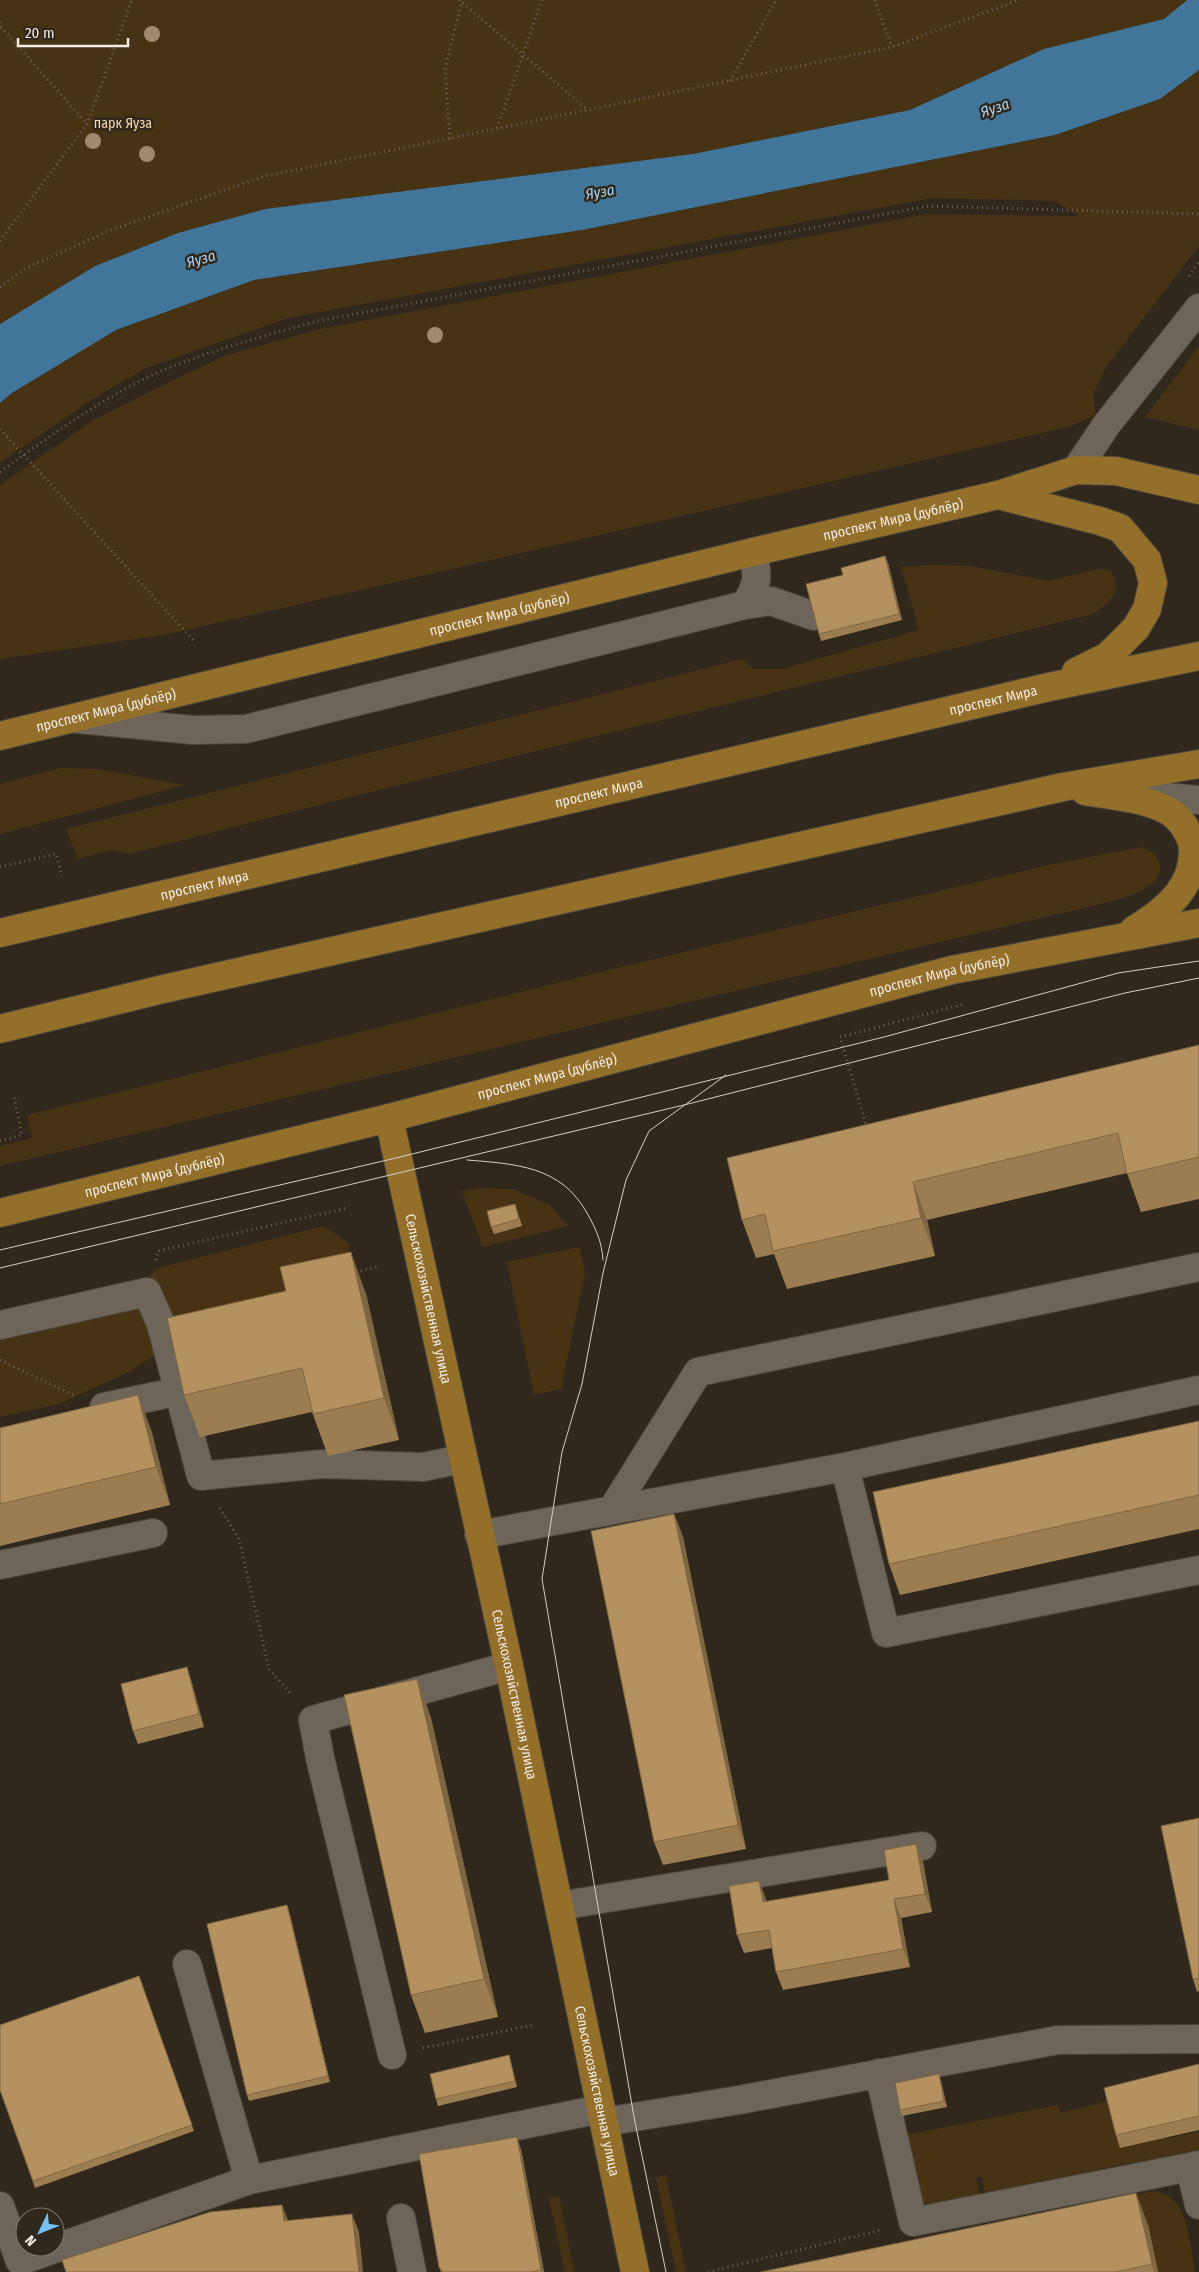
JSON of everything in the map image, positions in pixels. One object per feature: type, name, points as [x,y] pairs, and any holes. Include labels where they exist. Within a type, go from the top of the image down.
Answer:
[{"type":"main road","name":"проспект Мира (дублёр)","points":[[0,736],[753,552],[998,495],[1076,470],[1116,471],[1199,490]]},
{"type":"main road","name":"проспект Мира (дублёр)","points":[[998,495],[1100,520],[1120,528],[1147,560],[1153,583],[1147,608],[1136,628],[1108,656],[1049,687]]},
{"type":"main road","name":"проспект Мира","points":[[0,933],[137,899],[1049,687],[1199,656]]},
{"type":"main road","points":[[0,1029],[158,990],[1063,787],[1199,764]]},
{"type":"main road","name":"проспект Мира (дублёр)","points":[[1063,787],[1140,801],[1172,814],[1186,827],[1195,846],[1198,866],[1190,887],[1169,908],[1134,930],[1094,944]]},
{"type":"main road","name":"проспект Мира (дублёр)","points":[[0,1213],[389,1118],[952,970],[1199,923]]},
{"type":"main road","name":"Сельскохозяйственная улица","points":[[389,1118],[462,1459],[509,1666],[636,2272]]},
{"type":"lane","points":[[1076,470],[1107,424],[1199,308]]},
{"type":"lane","points":[[745,605],[754,591],[758,576],[753,552]]},
{"type":"lane","points":[[69,718],[193,730],[246,729],[745,605],[771,601],[814,616]]},
{"type":"lane","points":[[1063,787],[1199,800]]},
{"type":"lane","points":[[612,1510],[698,1372],[1199,1267]]},
{"type":"lane","points":[[0,1324],[148,1292],[161,1324],[180,1390],[201,1476],[322,1464],[423,1467],[462,1459]]},
{"type":"lane","points":[[90,1410],[180,1390]]},
{"type":"lane","points":[[480,1535],[845,1467],[1199,1390]]},
{"type":"lane","points":[[845,1467],[886,1633],[1199,1570]]},
{"type":"lane","points":[[0,1565],[153,1533]]},
{"type":"lane","points":[[392,2055],[322,1767],[313,1720],[509,1666]]},
{"type":"lane","points":[[559,1906],[922,1846]]},
{"type":"lane","points":[[187,1964],[249,2180]]},
{"type":"lane","points":[[0,2206],[14,2268],[249,2180],[533,2122],[739,2100],[1058,2040],[1199,2039]]},
{"type":"lane","points":[[879,2073],[913,2222],[1195,2166],[1199,2205]]},
{"type":"lane","points":[[401,2218],[412,2272]]},
{"type":"path","points":[[0,241],[87,124],[132,0]]},
{"type":"path","points":[[450,139],[445,69],[461,0],[588,110]]},
{"type":"path","points":[[497,129],[542,0]]},
{"type":"path","points":[[730,82],[776,0]]},
{"type":"path","points":[[875,0],[892,47]]},
{"type":"path","points":[[0,287],[26,268],[111,230],[262,177],[730,82],[892,47],[1019,0]]},
{"type":"path","points":[[0,22],[1,27],[87,124]]},
{"type":"path","points":[[0,472],[90,410],[148,377],[224,348],[318,321],[928,206],[1199,214]]},
{"type":"path","points":[[0,429],[194,641]]},
{"type":"path","points":[[0,867],[56,854],[62,876]]},
{"type":"path","points":[[870,1136],[840,1037],[972,1002]]},
{"type":"path","points":[[0,1141],[22,1135],[14,1097]]},
{"type":"path","points":[[158,1251],[347,1208]]},
{"type":"path","points":[[351,1274],[380,1266]]},
{"type":"path","points":[[266,1296],[294,1289]]},
{"type":"path","points":[[0,1359],[90,1410]]},
{"type":"path","points":[[201,1476],[238,1539],[269,1669],[313,1720]]},
{"type":"path","points":[[392,2055],[533,2025]]},
{"type":"path","points":[[708,2272],[913,2222]]},
{"type":"green space","name":"парк Яуза","points":[[0,0],[1187,0],[1164,19],[1044,49],[910,110],[693,154],[265,209],[178,233],[95,266],[0,324]]},
{"type":"green space","points":[[1199,70],[1199,246],[1106,367],[1094,392],[1095,415],[1068,427],[169,634],[0,659],[0,485],[92,421],[224,356],[320,329],[927,214],[1080,216],[1054,201],[932,198],[288,318],[146,368],[91,400],[0,463],[0,403],[12,393],[116,330],[254,280],[582,230],[1055,135],[1160,99]]},
{"type":"green space","points":[[1199,346],[1199,430],[1145,417]]},
{"type":"green space","points":[[933,565],[970,566],[1049,581],[1098,569],[1109,570],[1114,577],[1116,589],[1110,600],[1093,614],[346,798],[129,854],[111,850],[78,859],[66,829],[742,659],[753,669],[782,669],[919,630],[901,567]]},
{"type":"green space","points":[[61,768],[97,769],[185,785],[0,834],[0,784]]},
{"type":"green space","points":[[1143,847],[1151,851],[1159,862],[1159,874],[1143,890],[1113,901],[0,1166],[0,1146],[32,1138],[27,1115],[617,968],[1053,864]]},
{"type":"green space","points":[[482,1188],[513,1189],[550,1205],[568,1226],[483,1247],[462,1191]]},
{"type":"green space","points":[[324,1226],[350,1244],[342,1277],[203,1322],[131,1371],[59,1404],[0,1417],[0,1339],[106,1314],[158,1268]]},
{"type":"green space","points":[[580,1247],[585,1273],[561,1389],[534,1395],[507,1262]]},
{"type":"green space","points":[[1109,2101],[1169,2138],[1199,2131],[1199,2152],[1145,2164],[1133,2162],[985,2193],[982,2177],[976,2177],[979,2194],[931,2205],[922,2202],[905,2135],[1058,2105],[1060,2113]]},
{"type":"green space","points":[[666,2175],[686,2272],[676,2272],[656,2178]]},
{"type":"green space","points":[[1154,2191],[1166,2194],[1181,2211],[1189,2235],[1195,2272],[1158,2272],[1148,2225],[1117,2199]]},
{"type":"green space","points":[[559,2196],[574,2272],[565,2272],[549,2198]]},
{"type":"water","name":"Яуза","points":[[1187,0],[1199,0],[1199,70],[1160,99],[1055,135],[582,230],[254,280],[116,330],[12,393],[0,403],[0,324],[95,266],[178,233],[265,209],[693,154],[910,110],[1044,49],[1164,19]]},
{"type":"building","points":[[885,556],[899,614],[819,634],[806,584],[843,575],[841,568]]},
{"type":"building","points":[[1199,1045],[1199,1157],[1127,1174],[1118,1133],[913,1182],[921,1218],[773,1251],[765,1214],[742,1220],[727,1158]]},
{"type":"building","points":[[515,1204],[519,1219],[491,1227],[487,1211]]},
{"type":"building","points":[[351,1252],[384,1398],[313,1414],[302,1368],[184,1395],[167,1318],[286,1291],[280,1267]]},
{"type":"building","points":[[138,1395],[156,1467],[0,1504],[0,1428]]},
{"type":"building","points":[[1199,1421],[1199,1495],[889,1564],[873,1492]]},
{"type":"building","points":[[674,1514],[738,1825],[654,1842],[591,1531]]},
{"type":"building","points":[[187,1667],[199,1714],[133,1731],[121,1684]]},
{"type":"building","points":[[417,1679],[484,1979],[411,1995],[344,1695]]},
{"type":"building","points":[[1199,1818],[1199,1978],[1193,1979],[1161,1826]]},
{"type":"building","points":[[916,1844],[925,1894],[894,1899],[903,1949],[776,1972],[769,1930],[737,1935],[729,1886],[759,1881],[763,1902],[889,1880],[884,1850]]},
{"type":"building","points":[[287,1905],[328,2076],[247,2095],[207,1924]]},
{"type":"building","points":[[139,1976],[192,2125],[33,2181],[0,2090],[0,2025]]},
{"type":"building","points":[[509,2055],[515,2081],[436,2099],[430,2074]]},
{"type":"building","points":[[1199,2064],[1199,2116],[1116,2135],[1104,2088]]},
{"type":"building","points":[[939,2074],[944,2101],[900,2110],[895,2083]]},
{"type":"building","points":[[517,2137],[541,2270],[531,2272],[443,2272],[439,2267],[419,2154]]},
{"type":"building","points":[[1136,2193],[1152,2264],[1116,2272],[761,2272]]},
{"type":"building","points":[[282,2205],[284,2221],[352,2214],[359,2272],[66,2272],[62,2260],[210,2212]]},
{"type":"tram line","points":[[0,1250],[396,1158],[884,1037],[1118,973],[1199,961]]},
{"type":"tram line","points":[[0,1268],[688,1104],[1125,993],[1199,978]]},
{"type":"tram line","points":[[666,2272],[634,2117],[542,1579],[562,1452],[582,1384],[603,1273],[626,1180],[649,1131],[726,1075]]},
{"type":"tram line","points":[[467,1160],[503,1163],[536,1170],[564,1185],[576,1197],[596,1230],[603,1260]]}]
